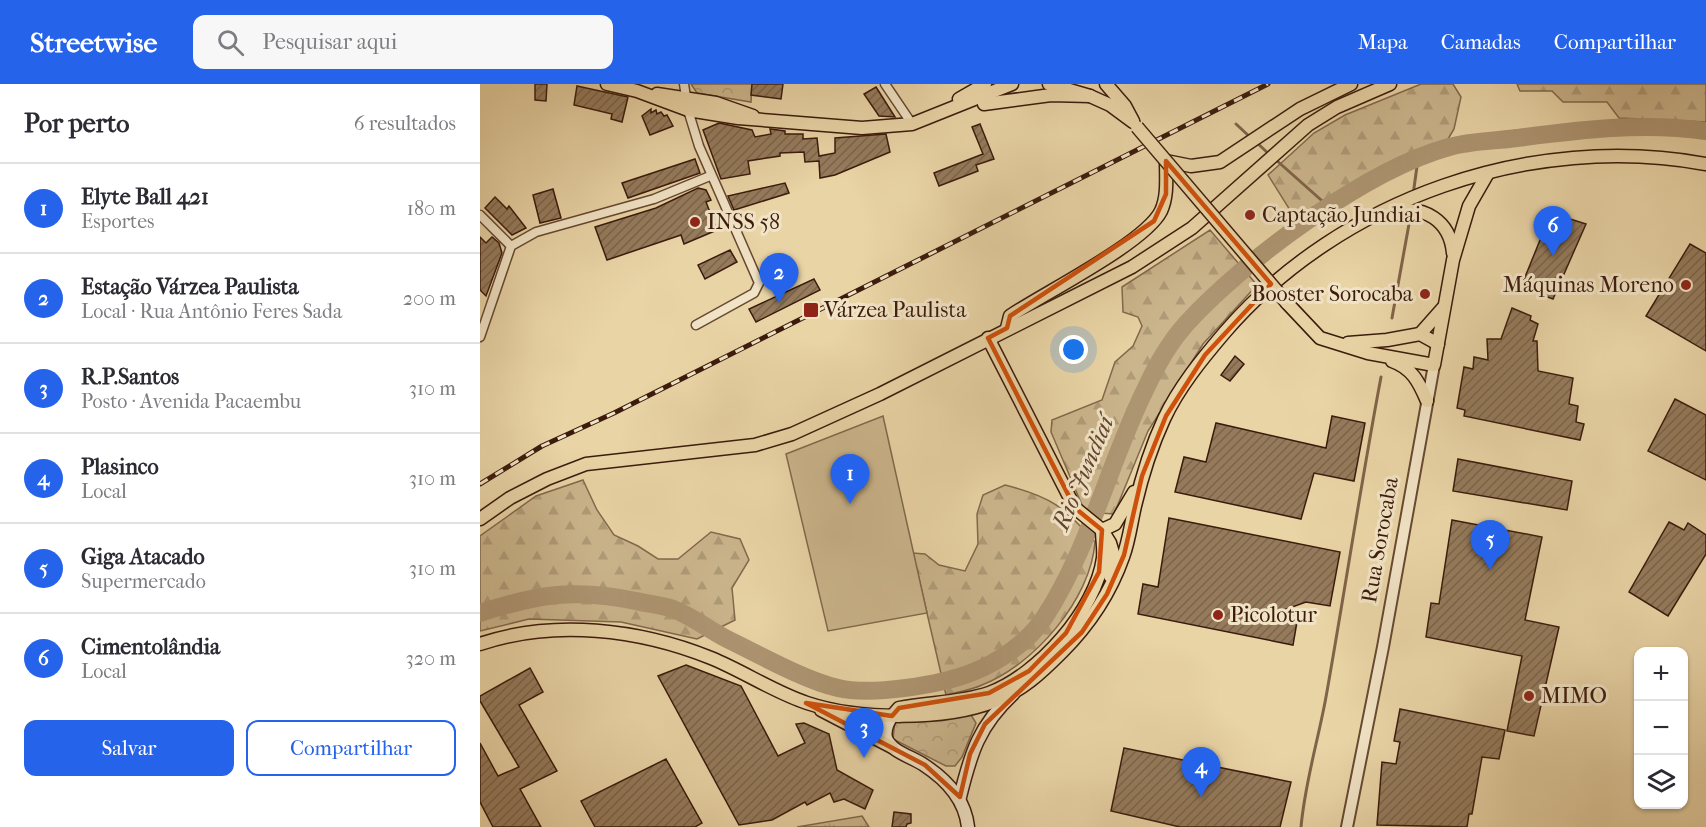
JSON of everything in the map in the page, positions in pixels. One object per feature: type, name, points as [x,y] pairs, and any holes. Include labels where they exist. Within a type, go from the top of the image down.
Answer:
[{"type":"main road","points":[[608,84],[687,105],[724,105],[760,119],[862,129],[912,124],[1012,84]]},
{"type":"main road","points":[[930,117],[936,111],[985,84]]},
{"type":"main road","points":[[1049,84],[1090,96],[1110,105],[1135,124]]},
{"type":"main road","points":[[1106,84],[1125,106],[1135,124],[1307,328],[1320,338],[1334,344],[1434,366]]},
{"type":"main road","points":[[1166,161],[1191,166],[1220,162],[1300,110],[1351,84]]},
{"type":"main road","points":[[480,519],[538,484],[586,464],[755,445],[792,434],[880,394],[1132,267],[1166,247],[1192,228],[1308,125],[1336,107],[1390,84]]},
{"type":"main road","points":[[930,117],[941,117],[996,100],[1051,95],[1090,96]]},
{"type":"main road","points":[[1099,529],[1115,524],[1121,517],[1142,476],[1166,416],[1205,355],[1261,293],[1283,273],[1364,221],[1433,189],[1518,166],[1578,157],[1628,156],[1678,159],[1706,164]]},
{"type":"main road","points":[[1007,328],[1010,316],[1135,238],[1154,221],[1166,194],[1166,161]]},
{"type":"main road","points":[[1453,260],[1469,206],[1488,173]]},
{"type":"main road","points":[[1364,221],[1406,209],[1426,212],[1439,221],[1449,234],[1453,260]]},
{"type":"main road","name":"Rua Sorocaba","points":[[1434,366],[1453,260]]},
{"type":"main road","points":[[1420,334],[1446,303]]},
{"type":"main road","points":[[1334,344],[1387,340],[1420,334],[1438,344]]},
{"type":"main road","points":[[988,338],[1075,508],[1099,529],[1113,553],[1107,594]]},
{"type":"main road","points":[[1368,353],[1398,364],[1411,372],[1419,381],[1427,401]]},
{"type":"main road","points":[[960,797],[970,754],[985,724],[1014,693],[1038,676],[1082,632],[1107,594],[1124,555],[1142,476]]},
{"type":"main road","points":[[892,747],[886,738],[886,731],[892,716],[899,708],[989,693],[1029,671],[1066,633],[1092,589],[1103,558],[1099,529]]},
{"type":"main road","points":[[480,644],[506,635],[546,630],[626,635],[674,645],[711,658],[806,703],[924,765],[960,797],[969,823]]},
{"type":"main road","points":[[806,703],[861,714],[892,716],[968,708],[991,703],[1014,693]]},
{"type":"street","points":[[684,84],[687,105],[710,176],[759,283],[754,293],[696,325]]},
{"type":"street","points":[[885,84],[912,124]]},
{"type":"street","points":[[480,338],[511,246],[536,232],[654,198],[710,176]]},
{"type":"street","points":[[480,215],[511,246]]},
{"type":"street","name":"Rua Sorocaba","points":[[1347,827],[1383,647],[1434,366]]},
{"type":"highlighted area","points":[[1166,161],[1271,284],[1205,355],[1166,416],[1142,476],[1124,555],[1107,594],[1082,632],[985,724],[970,754],[960,797],[925,765],[806,703],[892,716],[899,708],[989,693],[1029,671],[1066,633],[1099,572],[1102,530],[1075,508],[988,338],[1007,328],[1010,316],[1154,221],[1166,194]]},
{"type":"green space","points":[[691,84],[752,84],[751,102],[697,93]]},
{"type":"green space","points":[[1421,84],[1453,84],[1461,97],[1454,129],[1445,144],[1420,149],[1404,161],[1352,188],[1298,223],[1268,175],[1314,133],[1345,115]]},
{"type":"green space","points":[[1517,84],[1706,84],[1706,122],[1619,118],[1607,102],[1563,102],[1552,91],[1520,91]]},
{"type":"green space","points":[[1210,230],[1257,285],[1203,344],[1148,431],[1114,514],[1085,512],[1051,432],[1052,420],[1102,400],[1115,362],[1133,346],[1142,326],[1138,317],[1123,312],[1122,287]]},
{"type":"green space","points":[[883,416],[927,613],[828,631],[786,454]]},
{"type":"green space","points":[[583,480],[597,510],[614,535],[638,546],[658,559],[678,559],[711,532],[740,539],[749,560],[732,588],[735,620],[697,639],[621,622],[529,619],[480,631],[480,536],[536,496]]},
{"type":"green space","points":[[1005,485],[1046,499],[1074,520],[1095,542],[1091,564],[1083,586],[1071,607],[1040,646],[1002,675],[978,687],[946,695],[913,553],[925,554],[939,565],[965,571],[978,544],[977,514],[983,495]]},
{"type":"green space","points":[[971,715],[976,723],[962,757],[955,766],[946,766],[893,739],[895,721]]},
{"type":"green space","points":[[862,816],[869,827],[797,827]]},
{"type":"building","points":[[535,84],[547,84],[546,101],[535,100]]},
{"type":"building","points":[[752,84],[783,84],[781,99],[751,95]]},
{"type":"building","points":[[577,86],[628,97],[622,122],[611,119],[612,114],[574,105]]},
{"type":"building","points":[[876,87],[895,117],[879,116],[864,94]]},
{"type":"building","points":[[651,109],[651,113],[656,110],[657,114],[661,112],[664,116],[667,115],[673,126],[650,135],[642,116]]},
{"type":"building","points":[[719,123],[752,130],[755,137],[771,134],[770,129],[785,131],[785,134],[803,134],[803,139],[817,138],[819,156],[835,153],[835,138],[886,134],[890,152],[835,175],[820,178],[819,161],[805,162],[804,152],[780,153],[780,156],[748,161],[750,174],[721,179],[703,130]]},
{"type":"building","points":[[980,124],[994,159],[976,165],[978,171],[939,186],[934,173],[983,154],[972,127]]},
{"type":"building","points":[[695,159],[700,173],[628,198],[622,183]]},
{"type":"building","points":[[785,183],[789,193],[734,210],[728,196]]},
{"type":"building","points":[[698,188],[706,190],[711,200],[706,202],[717,230],[684,244],[681,235],[607,260],[595,227],[656,208]]},
{"type":"building","points":[[553,189],[561,218],[540,223],[533,195]]},
{"type":"building","points":[[495,197],[507,209],[509,206],[526,228],[512,235],[485,208]]},
{"type":"building","points":[[1551,213],[1586,224],[1553,299],[1521,287]]},
{"type":"building","points":[[480,237],[486,243],[492,237],[499,243],[502,253],[486,296],[480,290]]},
{"type":"building","name":"Máquinas Moreno","points":[[1690,244],[1706,253],[1706,351],[1646,316]]},
{"type":"building","points":[[730,250],[737,262],[705,279],[698,265]]},
{"type":"building","points":[[814,279],[820,290],[756,322],[749,309]]},
{"type":"building","points":[[1512,308],[1531,316],[1530,320],[1538,324],[1533,341],[1537,341],[1538,371],[1573,378],[1569,404],[1578,406],[1576,422],[1584,424],[1580,440],[1464,416],[1465,410],[1457,408],[1464,367],[1473,369],[1474,357],[1488,360],[1487,339],[1501,339]]},
{"type":"building","points":[[1235,356],[1244,364],[1230,381],[1221,375]]},
{"type":"building","points":[[1675,399],[1706,415],[1706,480],[1648,451]]},
{"type":"building","points":[[1332,416],[1365,423],[1354,481],[1314,473],[1301,519],[1175,492],[1184,457],[1206,462],[1216,423],[1326,448]]},
{"type":"building","points":[[1458,459],[1572,481],[1567,510],[1453,491]]},
{"type":"building","points":[[1169,518],[1340,552],[1330,606],[1306,602],[1278,612],[1298,616],[1293,645],[1138,614],[1143,584],[1158,587]]},
{"type":"building","points":[[1452,520],[1542,537],[1525,620],[1559,627],[1534,736],[1507,731],[1522,656],[1426,637],[1431,603],[1439,604]]},
{"type":"building","points":[[1669,522],[1684,530],[1688,523],[1706,535],[1706,554],[1668,616],[1629,592]]},
{"type":"building","points":[[686,665],[741,686],[778,756],[805,743],[796,724],[804,723],[829,734],[837,770],[873,790],[865,809],[844,799],[834,802],[830,793],[807,805],[805,802],[772,820],[739,825],[658,676]]},
{"type":"building","points":[[530,668],[543,692],[519,705],[557,771],[520,789],[541,827],[493,827],[480,802],[480,743],[498,776],[519,767],[480,701],[480,696]]},
{"type":"building","points":[[1400,709],[1505,730],[1499,759],[1482,757],[1472,814],[1469,814],[1467,827],[1377,825],[1382,762],[1396,764],[1400,742],[1394,741]]},
{"type":"building","points":[[1124,748],[1291,782],[1280,827],[1180,827],[1111,811]]},
{"type":"building","points":[[666,759],[702,823],[695,827],[595,827],[581,801]]},
{"type":"building","points":[[894,812],[911,814],[911,823],[906,827],[892,827]]},
{"type":"waterway","points":[[1236,124],[1250,137]]},
{"type":"waterway","name":"Rio Jundiaí","points":[[480,613],[539,597],[576,594],[614,597],[660,606],[680,612],[727,639],[796,673],[838,688],[852,690],[906,688],[973,672],[1013,650],[1038,627],[1044,618],[1060,591],[1087,534],[1121,445],[1146,388],[1174,339],[1186,324],[1240,273],[1308,220],[1381,175],[1416,159],[1457,145],[1611,128],[1658,127],[1706,131]]},
{"type":"waterway","points":[[1255,141],[1270,155]]},
{"type":"waterway","points":[[1275,159],[1329,207]]},
{"type":"waterway","points":[[1413,195],[1418,159]]},
{"type":"waterway","points":[[1392,318],[1411,213]]},
{"type":"waterway","points":[[1301,827],[1326,697],[1381,377]]},
{"type":"railway","points":[[480,484],[542,446],[614,413],[1268,84]]},
{"type":"place","name":"Captação Jundiai","points":[[1250,215]]},
{"type":"place","name":"INSS 58","points":[[695,222]]},
{"type":"place","name":"Cimentolândia","points":[[1553,256]]},
{"type":"place","name":"Máquinas Moreno","points":[[1686,285]]},
{"type":"place","name":"Booster Sorocaba","points":[[1425,294]]},
{"type":"place","name":"Estação Várzea Paulista","points":[[779,303]]},
{"type":"place","name":"Várzea Paulista","points":[[811,310]]},
{"type":"place","name":"Elyte Ball 421","points":[[850,504]]},
{"type":"place","name":"Giga Atacado","points":[[1490,570]]},
{"type":"place","name":"Picolotur","points":[[1218,615]]},
{"type":"place","name":"MIMO","points":[[1529,696]]},
{"type":"place","name":"R.P.Santos","points":[[864,758]]},
{"type":"place","name":"Plasinco","points":[[1201,797]]}]
